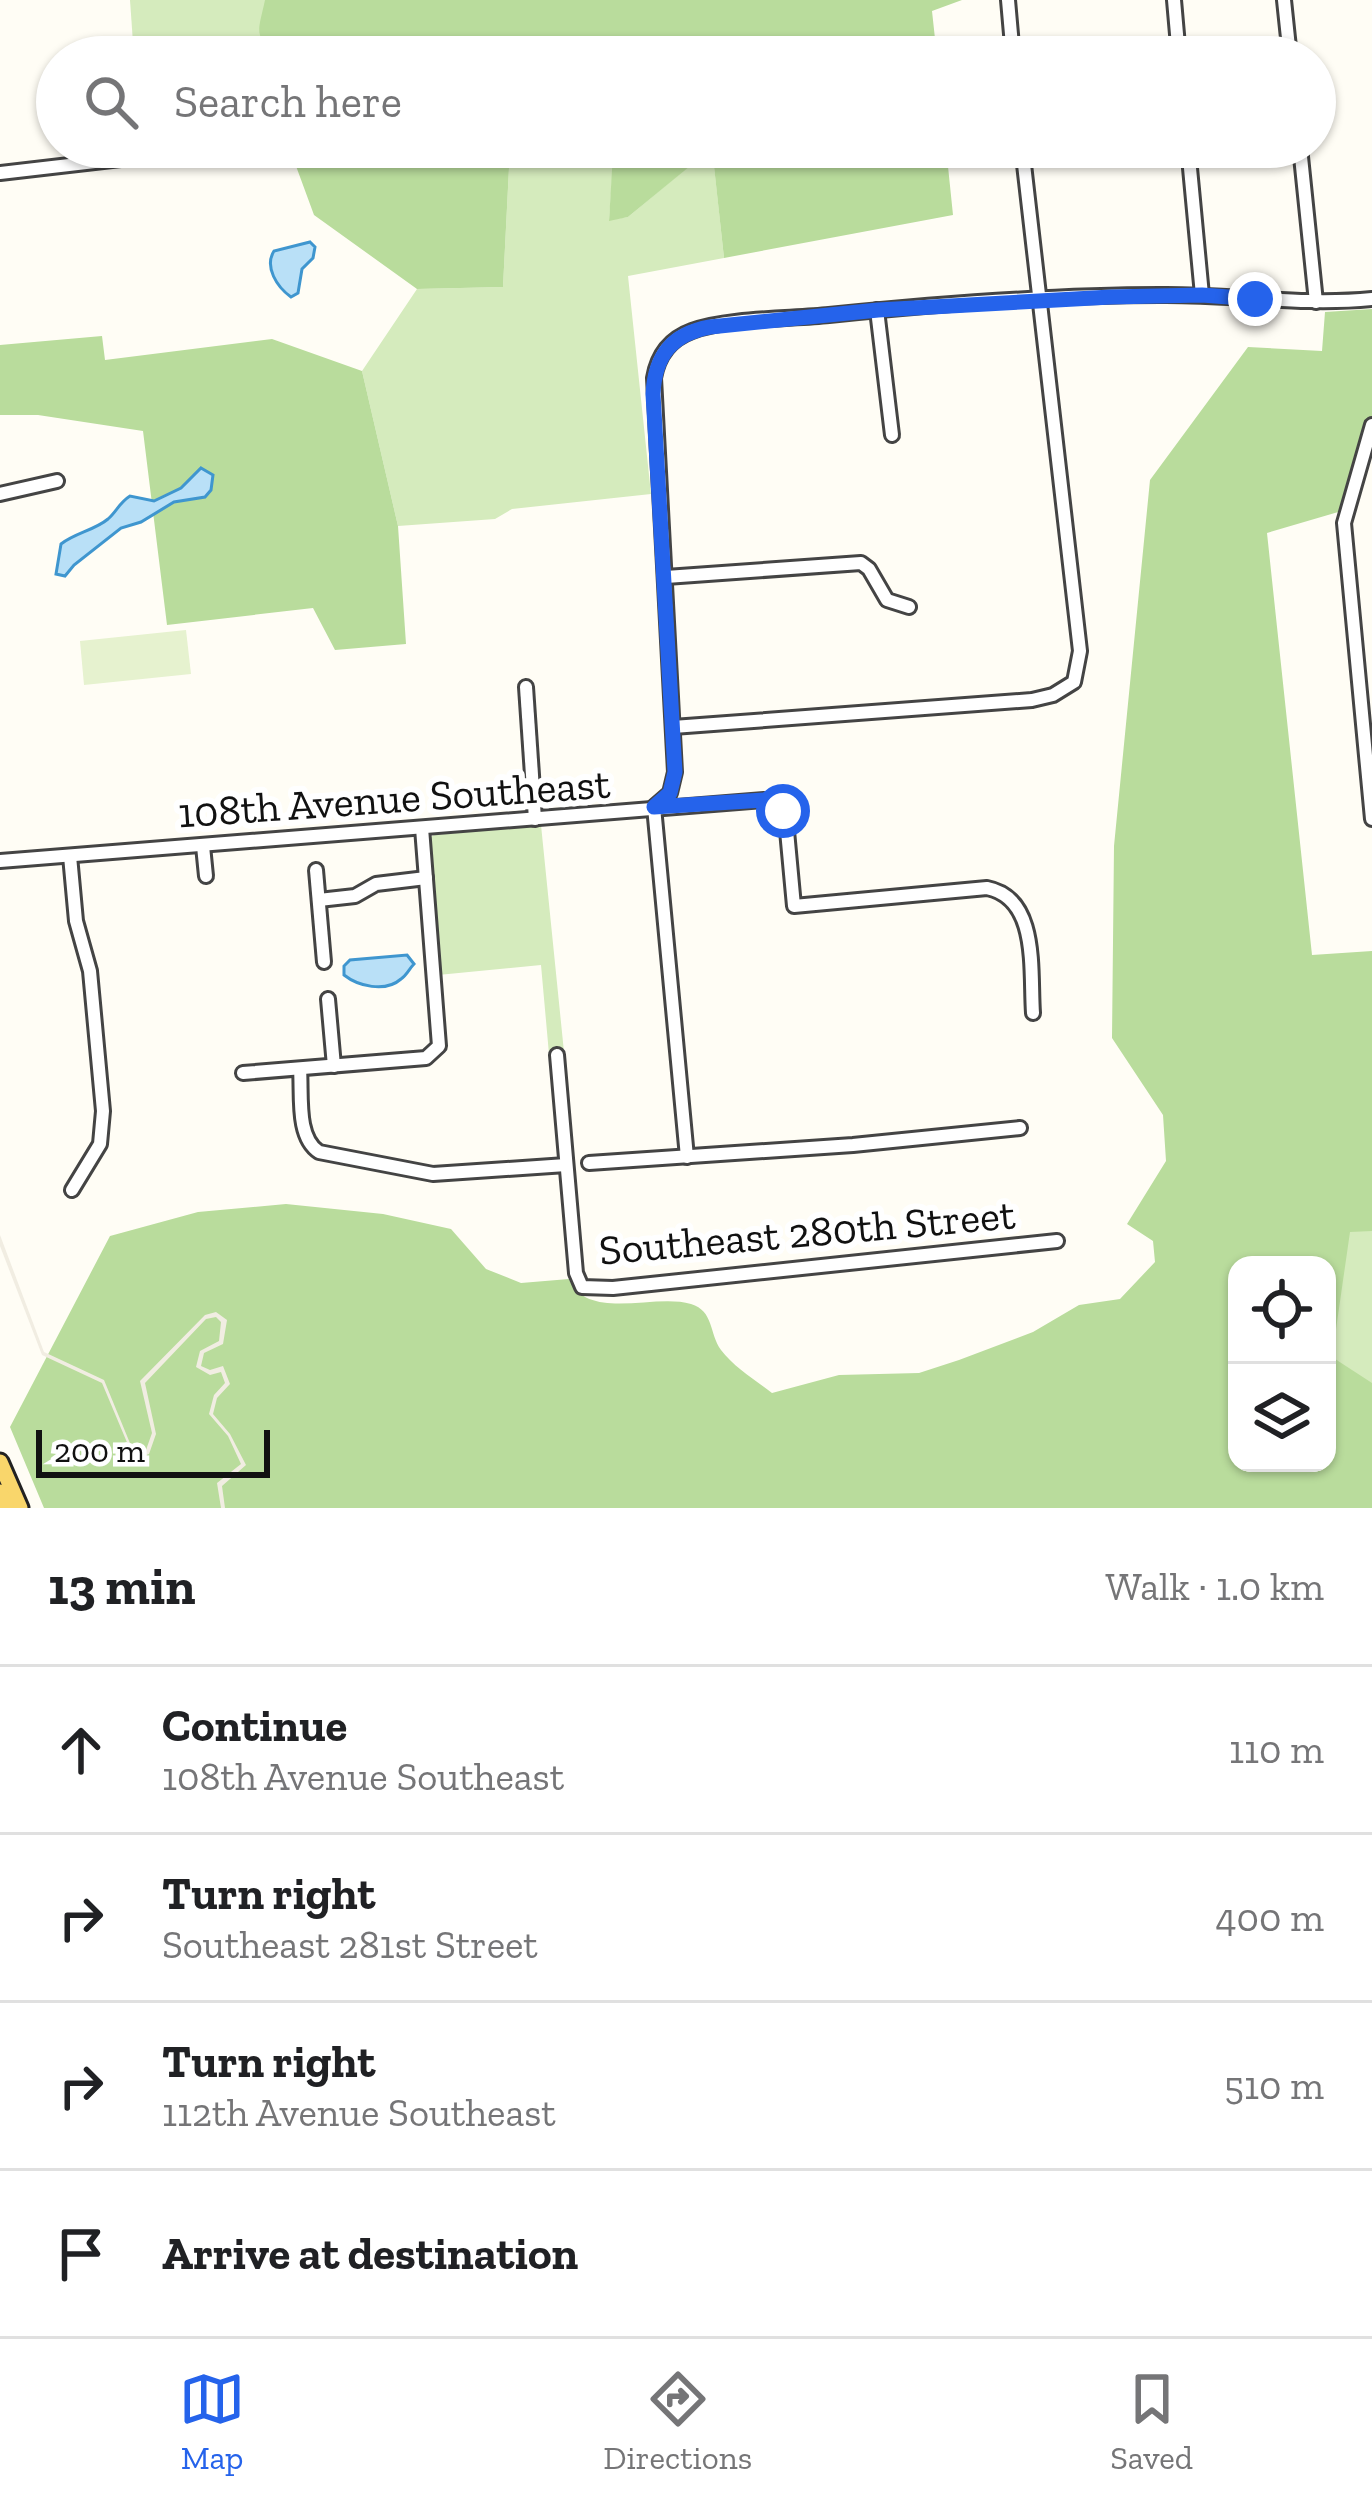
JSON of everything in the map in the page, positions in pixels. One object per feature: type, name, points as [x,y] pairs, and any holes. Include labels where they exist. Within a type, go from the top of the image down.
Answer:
[{"type":"main road","points":[[0,1462],[20,1508]]},
{"type":"main road","points":[[0,1492],[7,1508]]},
{"type":"street","points":[[1008,0],[1011,36]]},
{"type":"street","points":[[1174,0],[1177,36]]},
{"type":"street","points":[[1284,0],[1288,36]]},
{"type":"street","points":[[0,173],[43,168]]},
{"type":"street","points":[[673,727],[1032,700],[1053,695],[1074,682],[1079,668],[1078,635],[1024,168]]},
{"type":"street","points":[[1189,168],[1202,295]]},
{"type":"street","points":[[1302,168],[1316,302]]},
{"type":"street","points":[[687,1157],[654,807],[673,784],[654,378],[662,353],[677,338],[710,327],[878,310],[1202,295],[1316,302],[1372,299]]},
{"type":"street","points":[[878,310],[892,435]]},
{"type":"street","points":[[1372,425],[1344,523],[1359,643],[1372,819]]},
{"type":"street","points":[[0,494],[57,481]]},
{"type":"street","points":[[666,577],[860,563],[869,568],[887,600],[909,607]]},
{"type":"street","points":[[526,687],[535,819]]},
{"type":"street","name":"108th Avenue Southeast","points":[[0,861],[764,800],[777,804],[786,820],[794,906],[987,889],[1003,891],[1015,900],[1026,927],[1034,1013]]},
{"type":"street","points":[[244,1073],[426,1058],[439,1046],[422,828]]},
{"type":"street","points":[[203,846],[206,876]]},
{"type":"street","points":[[70,856],[76,920],[90,970],[103,1111],[100,1144],[72,1190]]},
{"type":"street","points":[[316,870],[324,962]]},
{"type":"street","points":[[319,900],[355,896],[376,884],[426,878]]},
{"type":"street","points":[[328,999],[334,1066]]},
{"type":"street","name":"Southeast 280th Street","points":[[556,1055],[576,1274],[579,1283],[589,1289],[1057,1241]]},
{"type":"street","points":[[300,1069],[305,1134],[311,1148],[433,1174],[566,1165]]},
{"type":"street","points":[[589,1163],[1020,1128]]},
{"type":"green space","points":[[130,0],[456,0],[459,36],[133,36]]},
{"type":"green space","points":[[265,0],[962,0],[932,11],[935,36],[261,36]]},
{"type":"green space","points":[[297,168],[509,168],[503,287],[417,289],[314,215]]},
{"type":"green space","points":[[509,168],[613,168],[609,220],[628,217],[687,168],[714,168],[724,258],[628,276],[651,494],[512,509],[495,519],[398,526],[362,371],[417,289],[503,287]]},
{"type":"green space","points":[[612,168],[688,168],[628,217],[609,221]]},
{"type":"green space","points":[[714,168],[948,168],[953,215],[724,258]]},
{"type":"green space","points":[[1372,309],[1372,418],[1345,510],[1267,533],[1312,955],[1372,951],[1372,1231],[1350,1232],[1336,1329],[1336,1256],[1228,1256],[1228,1472],[1336,1472],[1336,1360],[1372,1383],[1372,1508],[44,1508],[10,1427],[110,1236],[198,1212],[286,1204],[383,1214],[451,1229],[486,1269],[521,1283],[569,1279],[591,1300],[691,1304],[707,1317],[726,1356],[772,1393],[839,1375],[919,1373],[1033,1332],[1079,1305],[1120,1299],[1155,1262],[1153,1241],[1127,1224],[1166,1161],[1163,1115],[1112,1038],[1114,846],[1150,480],[1248,347],[1322,351],[1325,312]]},
{"type":"green space","points":[[102,336],[105,360],[272,339],[362,371],[398,526],[406,644],[335,650],[313,608],[167,625],[143,431],[38,415],[0,415],[0,345]]},
{"type":"green space","points":[[186,630],[191,674],[84,685],[80,641]]},
{"type":"green space","points":[[541,825],[564,1052],[549,1054],[541,965],[438,975],[428,839]]},
{"type":"green space","points":[[1372,1162],[1372,1508],[1336,1472],[1336,1256],[1331,1256]]},
{"type":"shaded area","points":[[0,1235],[44,1352],[104,1380],[134,1453],[146,1450],[152,1433],[140,1381],[205,1315],[216,1312],[227,1320],[223,1344],[204,1353],[201,1366],[210,1370],[223,1366],[230,1384],[217,1398],[213,1414],[230,1434],[246,1465],[222,1486],[225,1508],[221,1508],[217,1483],[241,1464],[228,1436],[209,1414],[214,1395],[225,1383],[221,1372],[210,1375],[196,1367],[200,1351],[219,1341],[221,1322],[216,1317],[206,1319],[145,1383],[156,1434],[149,1454],[134,1459],[102,1383],[42,1355],[0,1246]]},
{"type":"water","points":[[310,242],[315,247],[313,258],[302,269],[298,293],[291,297],[274,276],[271,257],[274,251]]},
{"type":"water","points":[[201,468],[213,475],[205,497],[174,502],[121,528],[65,576],[56,574],[61,544],[103,523],[130,496],[154,501],[181,488]]},
{"type":"water","points":[[407,955],[414,964],[387,986],[364,985],[344,975],[350,960]]},
{"type":"route","points":[[783,811],[764,800],[654,807],[670,793],[675,772],[653,394],[656,365],[668,346],[690,331],[710,327],[878,310],[1155,295],[1255,299]]}]
